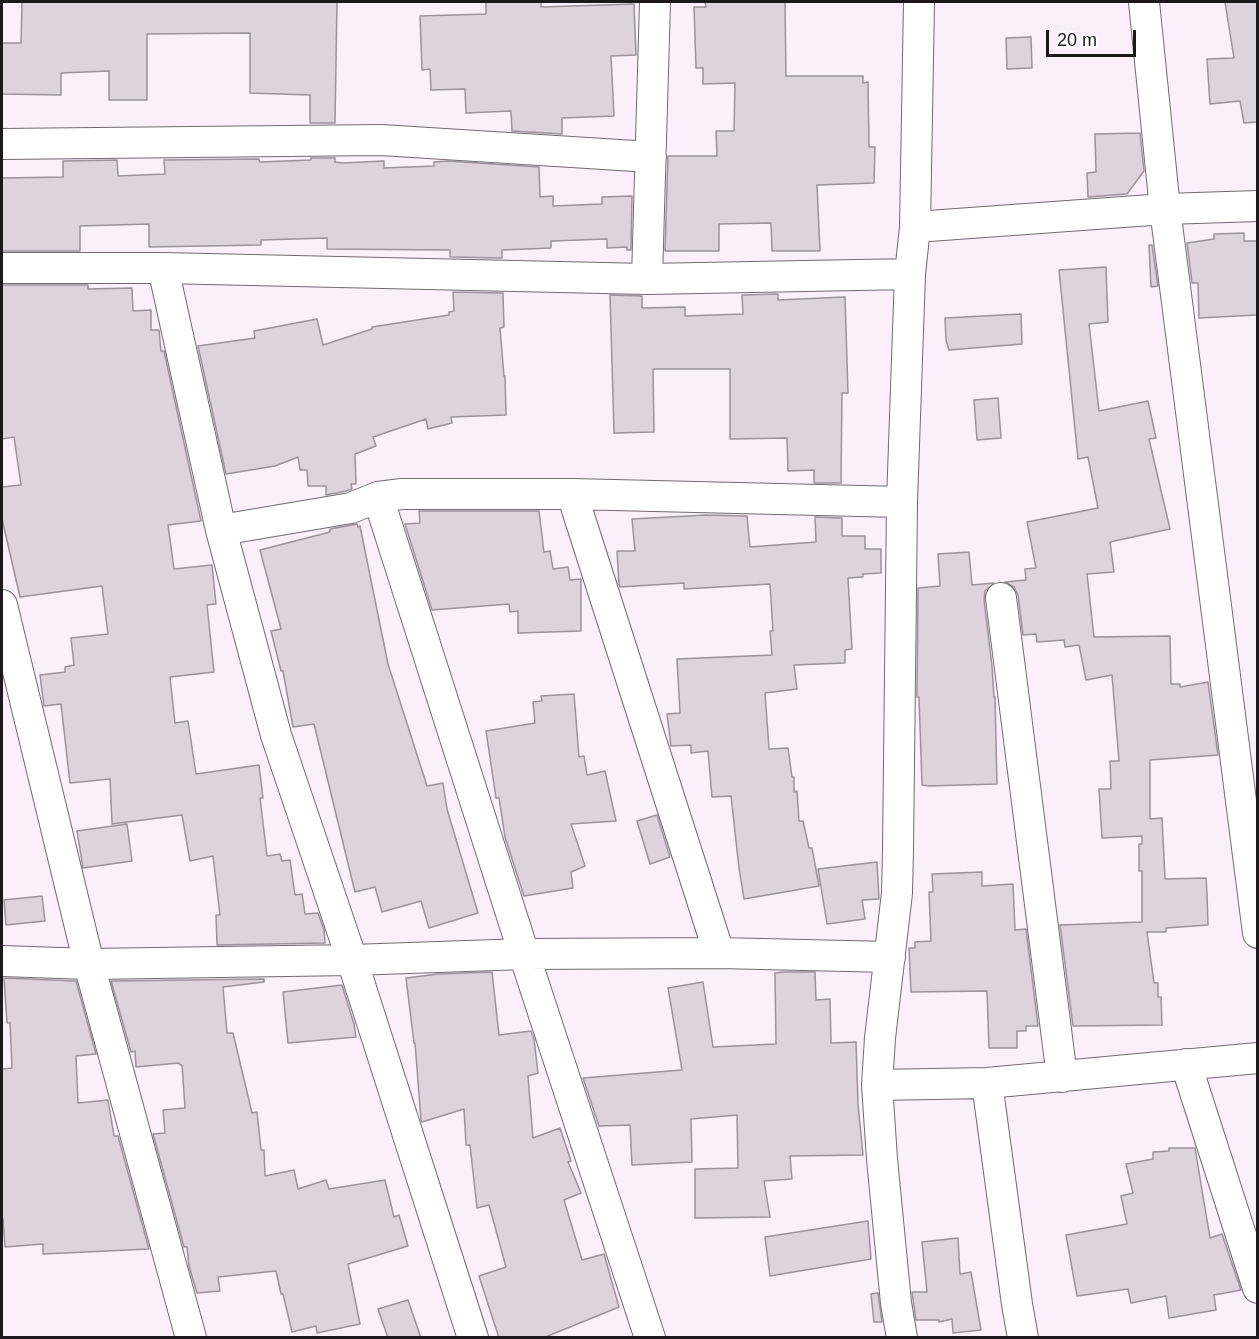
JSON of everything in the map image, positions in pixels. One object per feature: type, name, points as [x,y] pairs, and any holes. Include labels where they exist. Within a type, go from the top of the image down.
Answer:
[{"type":"street","points":[[647,279],[655,2]]},
{"type":"street","points":[[902,1338],[896,1303],[877,1085],[898,850],[902,502],[910,274],[915,227],[919,2]]},
{"type":"street","points":[[1144,2],[1165,209],[1257,933]]},
{"type":"street","points":[[2,144],[381,140],[651,157]]},
{"type":"street","points":[[915,227],[1165,209],[1257,206]]},
{"type":"street","points":[[2,268],[163,268],[647,279],[910,274]]},
{"type":"street","points":[[163,268],[221,530],[276,735],[352,960],[473,1338]]},
{"type":"street","points":[[221,530],[351,508],[378,497],[402,494],[572,494],[902,502]]},
{"type":"street","points":[[572,494],[719,953]]},
{"type":"street","points":[[378,497],[650,1338]]},
{"type":"street","points":[[1001,598],[1062,1077]]},
{"type":"street","points":[[2,605],[89,964],[191,1338]]},
{"type":"street","points":[[2,961],[89,964],[352,960],[524,954],[719,953],[890,957]]},
{"type":"street","points":[[877,1085],[987,1083],[1257,1058]]},
{"type":"street","points":[[1186,1064],[1257,1288]]},
{"type":"street","points":[[987,1083],[1023,1338]]},
{"type":"building","points":[[22,2],[337,2],[335,123],[310,123],[310,95],[250,93],[250,33],[147,34],[147,100],[109,100],[109,71],[61,73],[61,95],[2,94],[2,43],[21,43]]},
{"type":"building","points":[[486,2],[541,2],[541,7],[634,4],[636,55],[611,56],[614,116],[562,118],[562,134],[512,131],[511,111],[466,113],[465,89],[431,90],[430,69],[422,70],[420,16],[486,14]]},
{"type":"building","points":[[705,2],[785,2],[786,76],[863,76],[863,83],[868,82],[869,147],[875,147],[874,183],[817,185],[820,251],[772,251],[771,223],[719,224],[719,251],[665,251],[668,156],[717,156],[716,131],[734,131],[735,83],[703,84],[703,68],[696,68],[694,7],[706,7]]},
{"type":"building","points":[[1225,2],[1257,2],[1257,122],[1244,123],[1240,101],[1210,104],[1207,59],[1234,58]]},
{"type":"building","points":[[1031,37],[1032,68],[1007,69],[1006,38]]},
{"type":"building","points":[[1140,133],[1144,171],[1127,194],[1088,197],[1087,173],[1096,172],[1095,134]]},
{"type":"building","points":[[311,158],[335,158],[335,162],[343,163],[384,161],[384,168],[434,166],[434,162],[448,161],[539,167],[540,197],[553,196],[553,206],[602,204],[602,197],[632,196],[631,250],[627,250],[627,247],[607,248],[607,239],[551,241],[551,248],[502,250],[502,258],[450,257],[450,250],[327,249],[327,238],[261,240],[261,245],[149,247],[149,224],[80,226],[80,251],[2,251],[2,178],[63,177],[63,161],[117,160],[118,176],[165,174],[164,160],[259,159],[260,162],[311,160]]},
{"type":"building","points":[[1244,233],[1244,241],[1257,241],[1257,315],[1199,318],[1198,283],[1192,283],[1187,243],[1214,239],[1214,234]]},
{"type":"building","points":[[1149,245],[1152,245],[1158,286],[1151,287]]},
{"type":"building","points":[[1106,267],[1108,322],[1089,324],[1099,411],[1148,401],[1156,438],[1149,439],[1170,529],[1110,542],[1114,572],[1087,574],[1094,637],[1170,636],[1171,684],[1180,684],[1180,687],[1208,682],[1218,755],[1150,760],[1150,819],[1162,818],[1165,879],[1206,878],[1207,893],[1208,925],[1166,928],[1166,932],[1147,932],[1154,983],[1158,983],[1158,997],[1161,997],[1162,1025],[1073,1026],[1060,925],[1142,922],[1142,871],[1139,871],[1139,844],[1142,844],[1142,836],[1102,838],[1099,789],[1111,789],[1110,761],[1119,761],[1112,675],[1086,680],[1079,645],[1065,647],[1064,640],[1037,642],[1036,634],[1023,635],[1018,595],[1014,587],[1005,582],[1026,580],[1025,569],[1036,568],[1027,522],[1098,508],[1088,457],[1078,459],[1059,270]]},
{"type":"building","points":[[2,285],[88,285],[88,289],[132,288],[133,311],[151,310],[151,330],[159,330],[161,351],[164,351],[201,521],[168,525],[174,569],[212,565],[216,604],[207,605],[214,672],[170,677],[175,723],[188,721],[196,774],[259,765],[263,798],[260,798],[267,856],[280,854],[282,861],[290,860],[295,895],[302,894],[305,914],[318,913],[324,930],[325,943],[217,945],[216,915],[220,915],[213,856],[190,861],[182,815],[112,824],[110,779],[70,783],[61,704],[44,706],[40,675],[65,672],[65,667],[74,665],[71,638],[108,634],[102,586],[20,597],[2,519],[2,487],[21,485],[14,437],[2,439]]},
{"type":"building","points":[[453,292],[503,293],[504,327],[500,328],[506,415],[451,417],[452,423],[428,429],[426,419],[373,437],[376,446],[355,454],[356,484],[351,484],[352,489],[346,491],[326,495],[326,486],[308,486],[307,470],[300,470],[298,457],[275,466],[226,474],[198,346],[255,338],[254,331],[317,319],[323,345],[372,329],[372,327],[449,315],[449,312],[454,311]]},
{"type":"building","points":[[778,294],[778,300],[845,297],[848,393],[842,393],[841,483],[814,483],[814,470],[788,471],[787,438],[730,439],[730,369],[653,369],[654,432],[614,433],[610,295],[642,296],[642,308],[685,307],[685,316],[743,314],[742,295]]},
{"type":"building","points":[[1021,314],[1022,344],[949,350],[945,318]]},
{"type":"building","points":[[998,398],[1001,438],[977,440],[974,400]]},
{"type":"building","points":[[419,511],[539,511],[544,552],[550,551],[553,569],[568,567],[570,580],[581,579],[581,631],[518,633],[518,611],[510,612],[509,604],[432,610],[405,524],[420,523]]},
{"type":"building","points":[[707,515],[747,516],[750,547],[816,542],[815,517],[842,518],[842,536],[865,536],[865,549],[881,549],[881,573],[848,578],[852,649],[845,650],[845,663],[794,665],[797,689],[765,693],[769,749],[788,748],[792,777],[794,777],[794,792],[797,791],[799,821],[803,821],[809,848],[812,848],[819,886],[744,899],[731,796],[712,797],[708,751],[691,753],[691,745],[671,746],[667,714],[680,713],[677,659],[772,655],[770,584],[684,589],[684,583],[620,587],[619,584],[617,551],[635,551],[632,519]]},
{"type":"building","points":[[357,524],[358,527],[360,526],[388,664],[427,786],[443,783],[447,809],[478,913],[429,928],[421,901],[382,912],[375,887],[355,892],[314,724],[293,727],[283,671],[281,671],[271,631],[281,629],[260,550],[330,532],[330,529]]},
{"type":"building","points":[[969,552],[972,585],[994,583],[985,591],[984,600],[995,697],[997,784],[922,785],[919,697],[917,697],[918,588],[940,586],[938,554]]},
{"type":"building","points":[[574,694],[579,757],[584,756],[587,775],[605,771],[616,821],[571,824],[585,866],[571,872],[573,888],[524,896],[505,837],[499,798],[496,798],[486,731],[535,723],[533,702],[542,701],[541,696]]},
{"type":"building","points":[[657,815],[670,857],[650,864],[637,821]]},
{"type":"building","points":[[127,824],[132,861],[83,868],[77,831]]},
{"type":"building","points":[[877,862],[879,899],[862,900],[865,919],[827,924],[818,869]]},
{"type":"building","points":[[982,872],[982,886],[1013,884],[1015,930],[1026,929],[1038,1026],[1026,1026],[1026,1031],[1017,1031],[1017,1048],[989,1048],[987,991],[911,992],[909,948],[915,948],[915,942],[931,941],[929,892],[933,892],[932,874]]},
{"type":"building","points":[[42,896],[45,921],[6,925],[4,900]]},
{"type":"building","points":[[492,972],[499,1035],[531,1031],[534,1039],[538,1073],[528,1076],[533,1138],[560,1128],[571,1161],[568,1162],[581,1193],[564,1200],[582,1260],[604,1254],[619,1307],[543,1338],[499,1338],[479,1276],[506,1267],[489,1205],[477,1208],[470,1145],[466,1145],[464,1109],[422,1122],[421,1120],[415,1043],[406,978]]},
{"type":"building","points":[[815,972],[816,1000],[830,999],[831,1043],[856,1042],[858,1104],[863,1155],[790,1156],[792,1179],[764,1181],[770,1217],[695,1218],[695,1169],[738,1168],[737,1115],[691,1119],[692,1162],[632,1165],[630,1125],[599,1126],[583,1078],[682,1070],[668,988],[703,982],[713,1047],[776,1044],[775,973]]},
{"type":"building","points":[[4,978],[76,981],[96,1054],[76,1056],[78,1103],[108,1100],[114,1136],[118,1136],[149,1249],[43,1254],[43,1244],[5,1247],[2,1219],[2,1069],[12,1068],[10,1023],[7,1023]]},
{"type":"building","points":[[264,979],[264,982],[223,987],[227,1033],[233,1033],[252,1113],[257,1112],[261,1150],[264,1150],[265,1176],[294,1170],[298,1189],[326,1180],[329,1189],[385,1180],[394,1217],[399,1215],[408,1246],[348,1264],[360,1324],[317,1333],[316,1326],[292,1332],[276,1271],[218,1277],[220,1291],[197,1293],[189,1266],[187,1247],[184,1247],[153,1134],[165,1133],[163,1110],[185,1108],[182,1065],[179,1063],[136,1067],[135,1051],[131,1052],[111,981]]},
{"type":"building","points":[[342,985],[356,1037],[288,1043],[283,992]]},
{"type":"building","points":[[1169,1148],[1195,1148],[1210,1238],[1222,1234],[1241,1290],[1214,1295],[1216,1310],[1169,1318],[1166,1296],[1131,1303],[1128,1289],[1077,1296],[1066,1235],[1127,1224],[1121,1196],[1133,1193],[1126,1164],[1153,1159],[1153,1152],[1169,1151]]},
{"type":"building","points":[[868,1221],[871,1259],[770,1276],[765,1237]]},
{"type":"building","points":[[958,1238],[960,1274],[971,1272],[981,1330],[953,1333],[952,1319],[939,1322],[939,1320],[916,1320],[912,1292],[927,1292],[922,1242]]},
{"type":"building","points":[[878,1293],[882,1322],[874,1322],[871,1294]]},
{"type":"building","points":[[408,1300],[421,1338],[388,1338],[378,1309]]}]
